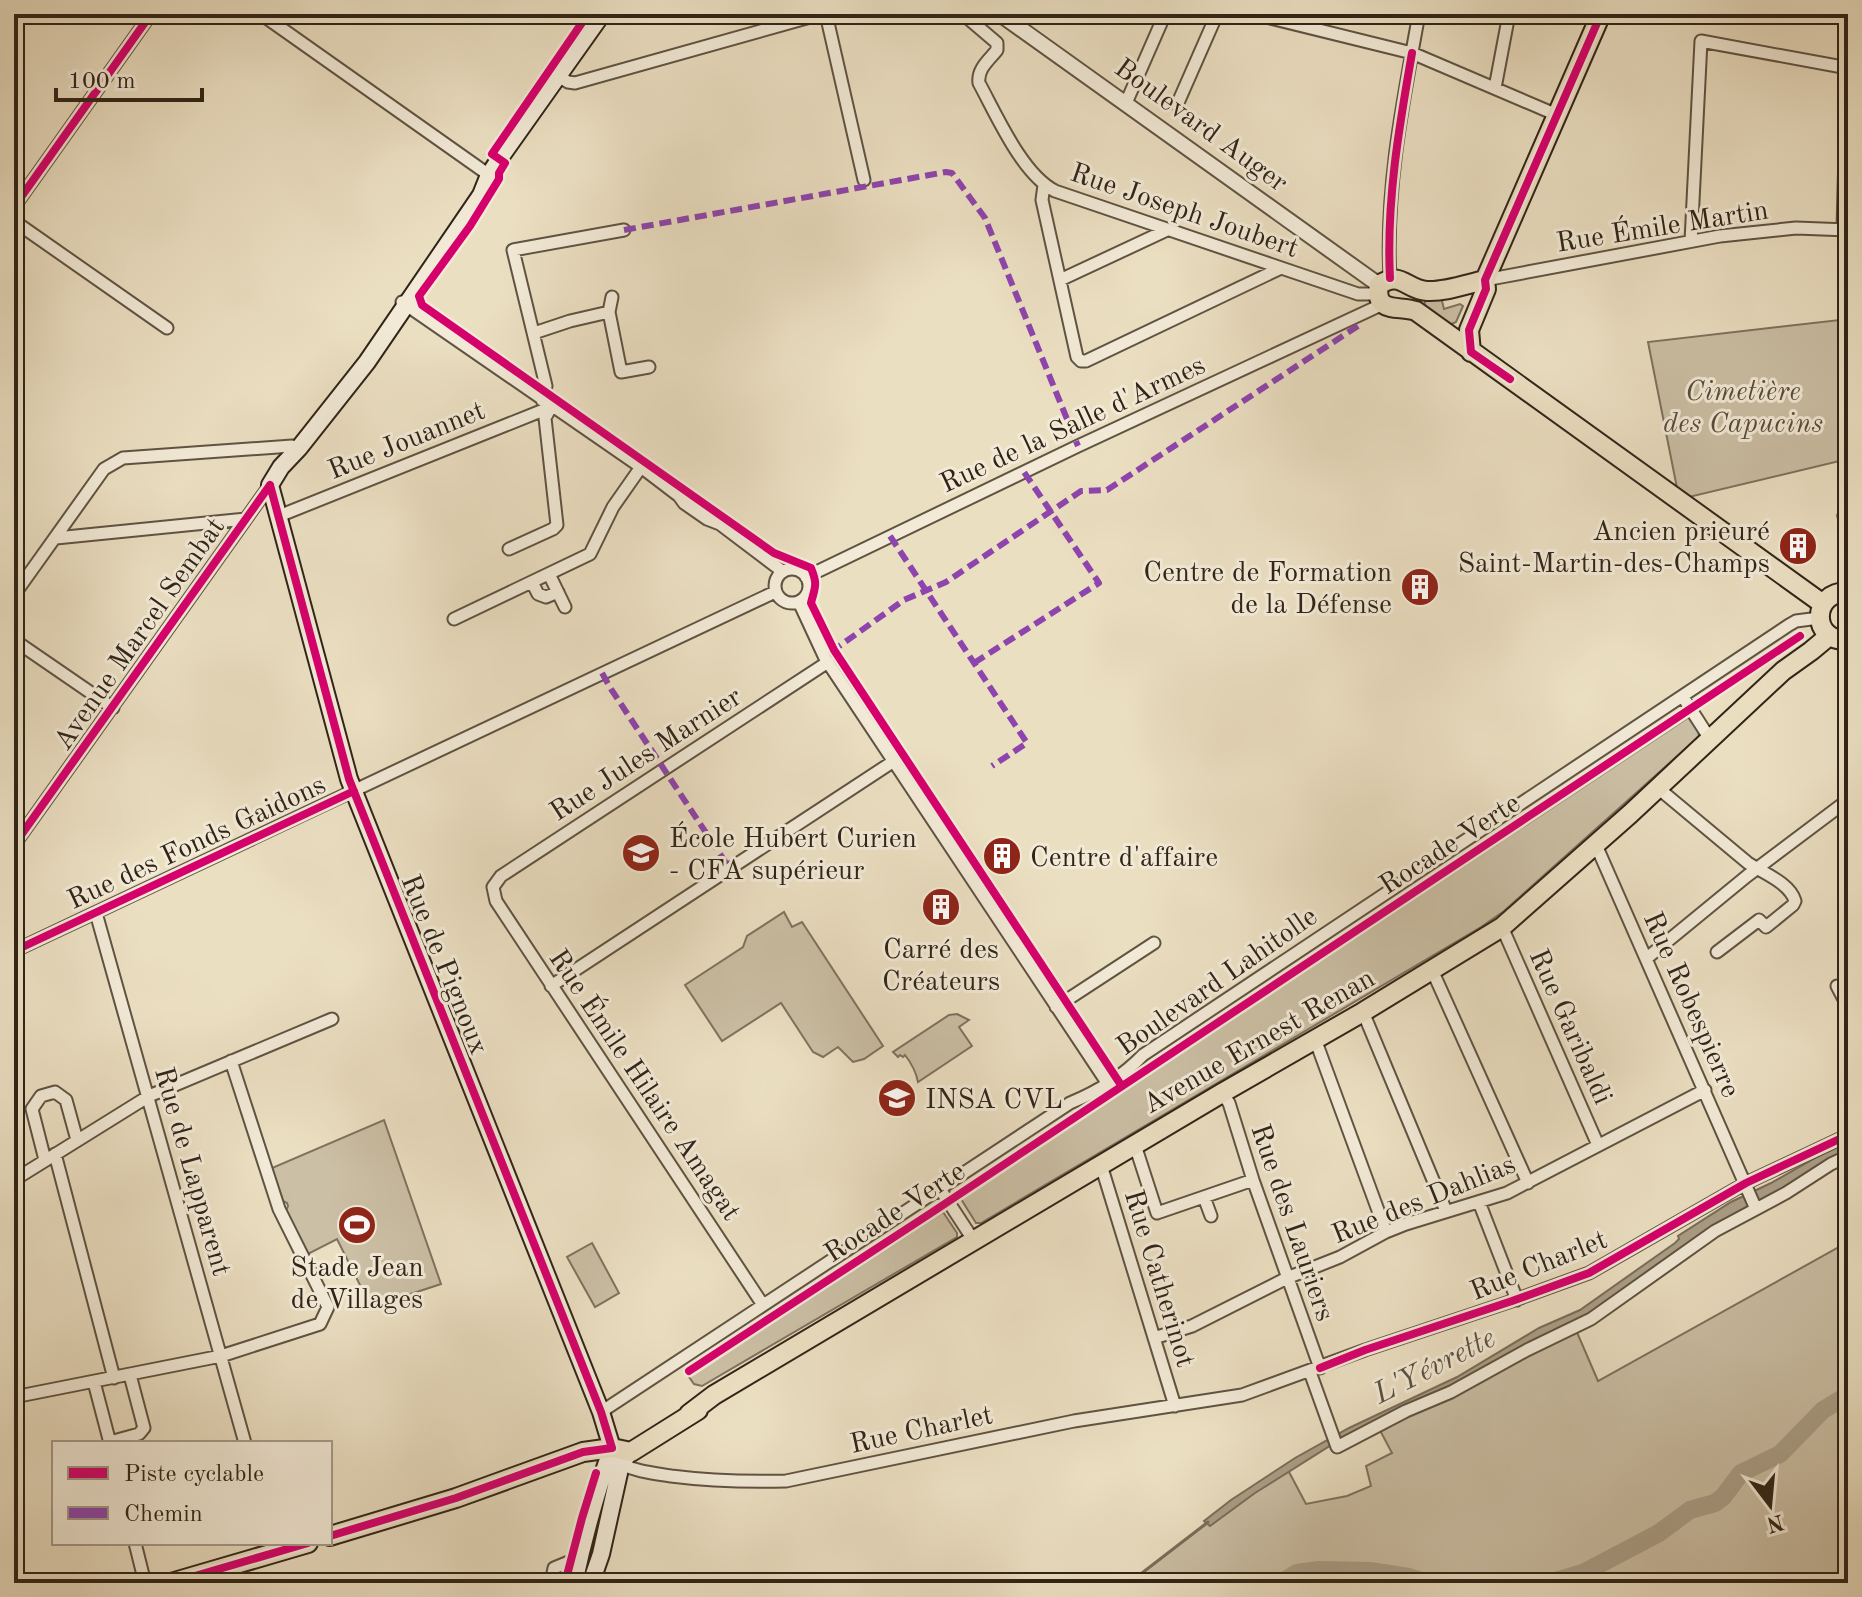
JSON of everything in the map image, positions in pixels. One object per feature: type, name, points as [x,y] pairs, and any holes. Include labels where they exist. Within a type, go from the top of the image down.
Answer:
[{"type":"main road","name":"Avenue Marcel Sembat","points":[[270,485],[296,447],[367,362],[403,302],[481,195],[489,175],[602,14]]},
{"type":"main road","points":[[1471,352],[1469,330],[1486,289],[1485,280],[1600,14]]},
{"type":"main road","points":[[1485,280],[1424,291],[1399,279],[1382,285],[1389,307],[1416,311],[1769,564],[1795,586],[1836,640],[1848,640]]},
{"type":"main road","points":[[1441,330],[1453,333],[1467,326],[1476,315],[1477,297],[1473,289],[1463,285]]},
{"type":"main road","name":"Rue de Pignoux","points":[[270,485],[354,791],[601,1412],[621,1455]]},
{"type":"main road","name":"Avenue Ernest Renan","points":[[621,1455],[674,1411],[714,1395],[1502,927],[1596,845],[1783,671],[1824,622],[1833,594],[1848,592]]},
{"type":"main road","name":"Avenue Ernest Renan","points":[[621,1455],[712,1403],[714,1395]]},
{"type":"main road","points":[[332,1535],[441,1503],[583,1452],[621,1455]]},
{"type":"main road","points":[[585,1582],[578,1563],[604,1471],[621,1455]]},
{"type":"main road","points":[[585,1582],[612,1475],[621,1455]]},
{"type":"main road","points":[[171,1583],[273,1548],[294,1545]]},
{"type":"street","points":[[14,207],[18,192],[151,14]]},
{"type":"street","points":[[261,14],[489,175]]},
{"type":"street","points":[[558,76],[575,83],[800,17],[823,14],[864,180]]},
{"type":"street","name":"Rue Joseph Joubert","points":[[963,14],[997,43],[997,50],[980,71],[979,83],[1027,168],[1044,185],[1358,294],[1382,285]]},
{"type":"street","name":"Boulevard Auger","points":[[1000,14],[1382,285]]},
{"type":"street","points":[[1126,103],[1165,14]]},
{"type":"street","points":[[1177,105],[1217,14]]},
{"type":"street","points":[[1254,14],[1412,53],[1557,115]]},
{"type":"street","points":[[1382,285],[1395,158],[1419,14]]},
{"type":"street","points":[[1495,88],[1509,14]]},
{"type":"street","points":[[1691,241],[1701,41],[1848,68]]},
{"type":"street","points":[[1846,230],[1848,113]]},
{"type":"street","points":[[1044,185],[1042,200],[1077,357],[1081,361],[1281,268]]},
{"type":"street","points":[[14,221],[167,328]]},
{"type":"street","name":"Rue Émile Martin","points":[[1485,280],[1691,241],[1784,229],[1846,230]]},
{"type":"street","points":[[509,549],[557,525],[545,418],[546,386],[513,250],[624,230]]},
{"type":"street","points":[[1060,280],[1167,230]]},
{"type":"street","name":"Rue de la Salle d'Armes","points":[[806,577],[1359,314],[1382,285]]},
{"type":"street","points":[[612,297],[609,312],[621,372],[649,367]]},
{"type":"street","points":[[403,302],[641,467],[684,503],[720,524],[782,571]]},
{"type":"street","points":[[534,333],[609,312]]},
{"type":"street","name":"Rue Jouannet","points":[[279,516],[546,404]]},
{"type":"street","points":[[14,595],[104,469],[123,458],[296,447]]},
{"type":"street","points":[[454,619],[590,554],[613,507],[641,467]]},
{"type":"street","name":"Avenue Marcel Sembat","points":[[14,845],[270,485]]},
{"type":"street","points":[[1848,511],[1844,516],[1848,522]]},
{"type":"street","points":[[56,538],[246,519]]},
{"type":"street","points":[[796,569],[806,577],[808,591],[799,602],[781,600],[775,592],[774,584],[782,571],[796,569]]},
{"type":"street","points":[[549,574],[565,607]]},
{"type":"street","points":[[532,582],[538,594],[546,597],[558,592]]},
{"type":"street","points":[[354,791],[775,592]]},
{"type":"street","points":[[799,602],[828,662],[1108,1084]]},
{"type":"street","name":"Boulevard Lahitolle","points":[[601,1412],[1070,1103],[1108,1084],[1143,1055],[1789,625],[1796,621],[1824,622]]},
{"type":"street","points":[[14,640],[113,708]]},
{"type":"street","name":"Rue Jules Marnier","points":[[493,887],[501,876],[828,662]]},
{"type":"street","points":[[1683,697],[1710,739]]},
{"type":"street","points":[[551,986],[894,761]]},
{"type":"street","points":[[1658,788],[1757,869],[1793,893],[1793,905],[1766,927],[1759,920],[1717,952]]},
{"type":"street","name":"Rue des Fonds Gaidons","points":[[14,951],[354,791]]},
{"type":"street","points":[[1647,958],[1848,800]]},
{"type":"street","name":"Rue Robespierre","points":[[1596,845],[1756,1207]]},
{"type":"street","name":"Rue Émile Hilaire Amagat","points":[[493,887],[496,901],[763,1305]]},
{"type":"street","name":"Rue de Lapparent","points":[[96,913],[244,1441]]},
{"type":"street","name":"Rue Garibaldi","points":[[1502,927],[1598,1145]]},
{"type":"street","points":[[1056,1007],[1154,943]]},
{"type":"street","points":[[1432,970],[1528,1183]]},
{"type":"street","points":[[1837,986],[1848,1007]]},
{"type":"street","points":[[1363,1012],[1446,1211]]},
{"type":"street","points":[[14,1180],[149,1096],[332,1019]]},
{"type":"street","points":[[1315,1039],[1386,1232]]},
{"type":"street","points":[[14,1397],[221,1356],[320,1324],[328,1307],[279,1209],[231,1061]]},
{"type":"street","name":"Rue des Dahlias","points":[[1154,1338],[1192,1326],[1287,1278],[1340,1257],[1386,1232],[1507,1193],[1705,1090]]},
{"type":"street","points":[[77,1140],[66,1100],[55,1092],[41,1096],[32,1109],[50,1157],[114,1378]]},
{"type":"street","name":"Rue des Lauriers","points":[[1222,1093],[1229,1103],[1287,1278],[1335,1442],[1451,1392],[1591,1319],[1715,1231],[1756,1207]]},
{"type":"street","name":"Rue Charlet","points":[[621,1455],[637,1471],[737,1483],[786,1481],[1015,1432],[1242,1395],[1589,1273],[1848,1135]]},
{"type":"street","points":[[1135,1145],[1157,1213],[1253,1180]]},
{"type":"street","points":[[1756,1207],[1848,1156]]},
{"type":"street","name":"Rue Catherinot","points":[[1101,1165],[1175,1406]]},
{"type":"street","points":[[940,1189],[974,1241]]},
{"type":"street","points":[[1204,1197],[1211,1216]]},
{"type":"street","points":[[1479,1202],[1517,1300]]},
{"type":"street","points":[[114,1441],[139,1434],[144,1428],[130,1375]]},
{"type":"street","points":[[94,1382],[110,1441]]},
{"type":"street","points":[[136,1545],[145,1583]]},
{"type":"street","points":[[551,1583],[554,1568],[571,1561],[578,1563]]},
{"type":"street","points":[[1838,1583],[1848,1577]]},
{"type":"green space","points":[[1441,297],[1444,309],[1460,304],[1463,306],[1456,322],[1447,326],[1422,309],[1426,300]]},
{"type":"green space","name":"Cimetière des Capucins","points":[[1848,319],[1848,459],[1689,497],[1677,488],[1648,342]]},
{"type":"green space","points":[[1692,715],[1699,736],[1504,911],[981,1223],[976,1223],[961,1199]]},
{"type":"green space","points":[[784,912],[792,927],[802,922],[883,1046],[864,1059],[853,1062],[838,1047],[823,1057],[813,1052],[781,1003],[722,1041],[685,985],[743,947],[747,936]]},
{"type":"green space","points":[[957,1014],[969,1020],[959,1027],[972,1046],[918,1082],[905,1055],[898,1057],[893,1052],[949,1015]]},
{"type":"green space","name":"Stade Jean de Villages","points":[[384,1120],[441,1284],[371,1307],[337,1239],[308,1254],[286,1211],[288,1206],[283,1201],[272,1168]]},
{"type":"green space","points":[[943,1212],[957,1237],[702,1386],[694,1384],[689,1377]]},
{"type":"green space","points":[[1848,1242],[1848,1583],[1129,1583],[1247,1493],[1278,1475],[1289,1472],[1306,1504],[1347,1496],[1371,1486],[1366,1466],[1392,1453],[1374,1419],[1484,1366],[1510,1347],[1573,1323],[1598,1381]]},
{"type":"green space","points":[[592,1243],[619,1293],[595,1307],[567,1257]]},
{"type":"shaded area","points":[[1848,1142],[1848,1152],[1696,1238],[1590,1315],[1333,1444],[1255,1493],[1210,1526],[1204,1521],[1295,1458],[1349,1428],[1457,1377],[1539,1328],[1580,1310],[1675,1243],[1678,1236],[1731,1202]]},
{"type":"shaded area","points":[[1848,1389],[1848,1395],[1823,1409],[1783,1452],[1744,1470],[1719,1500],[1691,1510],[1657,1535],[1555,1583],[1547,1579],[1576,1569],[1655,1529],[1688,1506],[1714,1498],[1734,1470],[1777,1450],[1821,1405]]},
{"type":"waterway","points":[[1549,1583],[1583,1573],[1659,1533],[1690,1510],[1715,1503],[1741,1473],[1780,1454],[1823,1410],[1848,1395]]},
{"type":"waterway","name":"L'Yévrette","points":[[1129,1583],[1208,1522]]},
{"type":"waterway","points":[[1281,1583],[1297,1573],[1319,1570],[1370,1571],[1428,1583]]},
{"type":"marked path","points":[[624,230],[952,173],[985,218],[1078,446]]},
{"type":"marked path","points":[[831,652],[904,600],[946,582],[1081,491],[1107,490],[1358,326]]},
{"type":"marked path","points":[[974,663],[1099,583],[1024,472]]},
{"type":"marked path","points":[[890,536],[1027,743],[992,766]]},
{"type":"marked path","points":[[602,673],[730,869]]},
{"type":"cycle path","points":[[14,207],[151,14]]},
{"type":"cycle path","points":[[588,14],[492,154],[505,163],[499,179],[470,226],[419,296],[422,305],[774,553],[811,568],[815,582],[811,603],[834,650],[1121,1085]]},
{"type":"cycle path","points":[[1510,379],[1471,352],[1469,330],[1486,289],[1485,280],[1601,14]]},
{"type":"cycle path","points":[[1390,278],[1392,193],[1412,53]]},
{"type":"cycle path","points":[[270,485],[349,779],[601,1412],[612,1448]]},
{"type":"cycle path","points":[[14,845],[270,485]]},
{"type":"cycle path","name":"Rocade Verte","points":[[689,1371],[1800,636]]},
{"type":"cycle path","points":[[14,951],[354,791]]},
{"type":"cycle path","points":[[1320,1368],[1589,1273],[1746,1183],[1848,1135]]},
{"type":"cycle path","points":[[332,1535],[456,1498],[583,1452],[612,1448]]},
{"type":"cycle path","points":[[565,1583],[596,1473]]},
{"type":"cycle path","points":[[171,1583],[301,1545]]},
{"type":"place","name":"Ancien prieuré Saint-Martin-des-Champs","points":[[1798,546]]},
{"type":"place","name":"Centre de Formation de la Défense","points":[[1420,587]]},
{"type":"place","name":"École Hubert Curien - CFA supérieur","points":[[641,853]]},
{"type":"place","name":"Centre d'affaire","points":[[1002,856]]},
{"type":"place","name":"Carré des Créateurs","points":[[941,907]]},
{"type":"place","name":"INSA CVL","points":[[897,1098]]},
{"type":"place","name":"Stade Jean de Villages","points":[[357,1225]]}]
